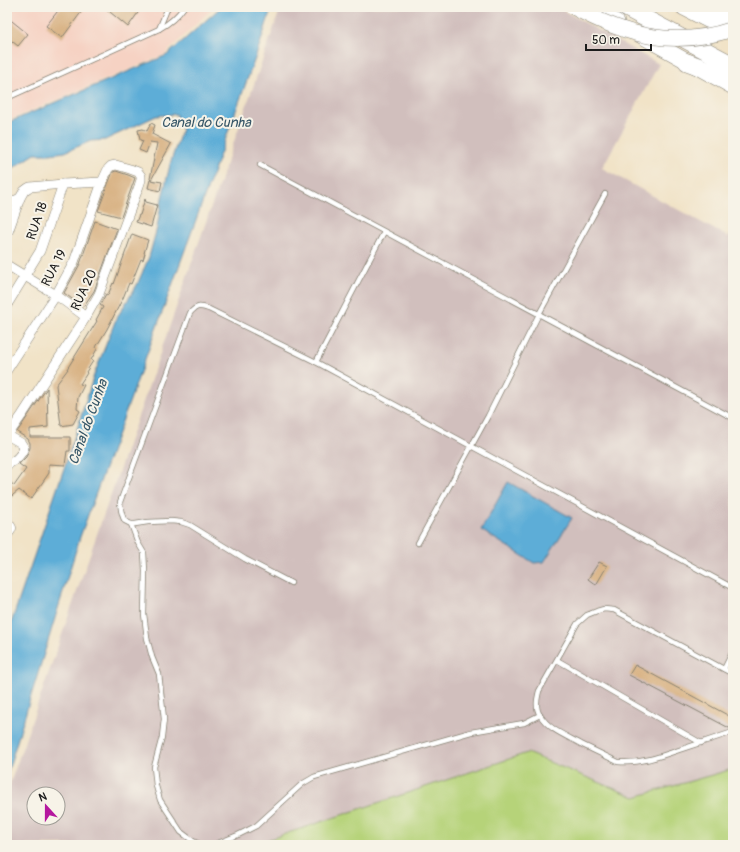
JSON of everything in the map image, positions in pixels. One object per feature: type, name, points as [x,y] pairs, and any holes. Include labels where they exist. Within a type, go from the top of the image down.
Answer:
[{"type":"highway","points":[[573,7],[597,20],[615,27],[639,35],[656,38],[701,37],[733,29]]},
{"type":"highway","points":[[591,7],[733,87]]},
{"type":"highway","points":[[624,7],[733,65]]},
{"type":"highway","points":[[684,7],[733,32]]},
{"type":"highway","points":[[713,7],[733,17]]},
{"type":"highway","points":[[687,62],[733,79]]},
{"type":"street","points":[[724,7],[733,9]]},
{"type":"street","name":"RUA 20","points":[[7,435],[22,415],[86,317],[99,294],[141,180],[141,176],[138,172],[130,169],[116,165],[111,166],[108,169]]},
{"type":"street","name":"RUA 19","points":[[7,370],[56,295],[74,262],[108,169]]},
{"type":"street","points":[[7,234],[20,198],[24,191],[28,188],[102,182]]},
{"type":"street","name":"RUA 18","points":[[7,305],[40,251],[63,184]]},
{"type":"street","points":[[7,204],[20,198]]},
{"type":"street","points":[[7,265],[56,295],[86,317]]},
{"type":"street","points":[[7,435],[21,443],[24,448],[16,459],[7,465]]},
{"type":"street","points":[[7,520],[13,529],[7,536]]},
{"type":"lane","points":[[160,29],[168,7]]},
{"type":"lane","points":[[7,98],[160,29],[173,20],[184,7]]},
{"type":"lane","points":[[260,165],[733,418]]},
{"type":"lane","points":[[418,543],[488,416],[539,314],[605,194]]},
{"type":"lane","points":[[316,362],[384,232]]},
{"type":"lane","points":[[291,583],[245,559],[190,525],[170,521],[131,524],[124,521],[120,502],[190,313],[195,308],[201,306],[209,309],[316,362],[733,588]]},
{"type":"lane","points":[[131,524],[144,553],[144,614],[147,638],[152,657],[159,674],[164,719],[162,737],[154,767],[156,786],[160,800],[181,832],[193,842],[201,845]]},
{"type":"lane","points":[[733,674],[614,610],[604,609],[587,615],[578,624],[539,691],[537,700],[540,715],[550,726],[560,733],[618,762],[639,762],[655,758],[733,732]]},
{"type":"lane","points":[[724,669],[733,653]]},
{"type":"lane","points":[[557,660],[701,743]]},
{"type":"lane","points":[[210,845],[238,835],[256,826],[302,784],[314,777],[471,732],[524,722],[540,715]]},
{"type":"shaded area","points":[[7,7],[214,7],[164,55],[7,121]]},
{"type":"shaded area","points":[[281,7],[557,7],[659,64],[602,168],[728,237],[733,229],[733,845],[7,845],[7,792]]},
{"type":"green space","points":[[527,753],[635,797],[733,769],[733,845],[252,845]]},
{"type":"water","name":"Canal do Cunha","points":[[221,7],[272,7],[257,53],[80,537],[7,774],[7,635],[73,442],[94,375],[116,319],[137,285],[149,257],[157,228],[162,198],[171,161],[182,129],[176,114],[156,116],[105,140],[91,141],[65,152],[35,154],[7,172],[7,123],[167,55]]},
{"type":"water","points":[[508,482],[572,518],[544,562],[534,563],[481,530]]},
{"type":"building","points":[[61,7],[85,7],[62,38],[46,26]]},
{"type":"building","points":[[104,7],[142,7],[128,27]]},
{"type":"building","points":[[7,17],[28,34],[18,46],[7,37]]},
{"type":"building","points":[[151,123],[155,125],[152,134],[171,144],[151,180],[157,143],[150,142],[146,153],[139,150],[143,141],[140,140],[138,130],[143,129],[147,131]]},
{"type":"building","points":[[116,171],[135,178],[121,217],[98,211],[113,172]]},
{"type":"building","points":[[150,180],[162,182],[160,191],[148,188]]},
{"type":"building","points":[[145,199],[146,202],[157,205],[151,227],[136,222]]},
{"type":"building","points":[[95,221],[117,229],[94,291],[83,307],[64,293],[80,264]]},
{"type":"building","points":[[132,234],[148,240],[143,260],[141,259],[131,284],[129,283],[123,298],[96,347],[97,349],[91,360],[93,361],[80,384],[84,385],[78,397],[77,409],[80,411],[73,424],[61,426],[56,385],[68,369],[97,321],[96,320],[103,307],[100,305],[106,294],[108,295],[113,283],[114,284]]},
{"type":"building","points":[[47,388],[48,427],[30,429],[30,437],[70,437],[70,451],[67,451],[65,465],[49,464],[49,473],[31,499],[19,490],[7,500],[9,493],[7,491],[7,478],[14,486],[26,469],[19,464],[26,457],[30,448],[28,439],[17,432]]},
{"type":"building","points":[[599,562],[607,566],[596,585],[588,579]]},
{"type":"building","points":[[635,665],[733,718],[733,725],[731,729],[629,675]]}]
